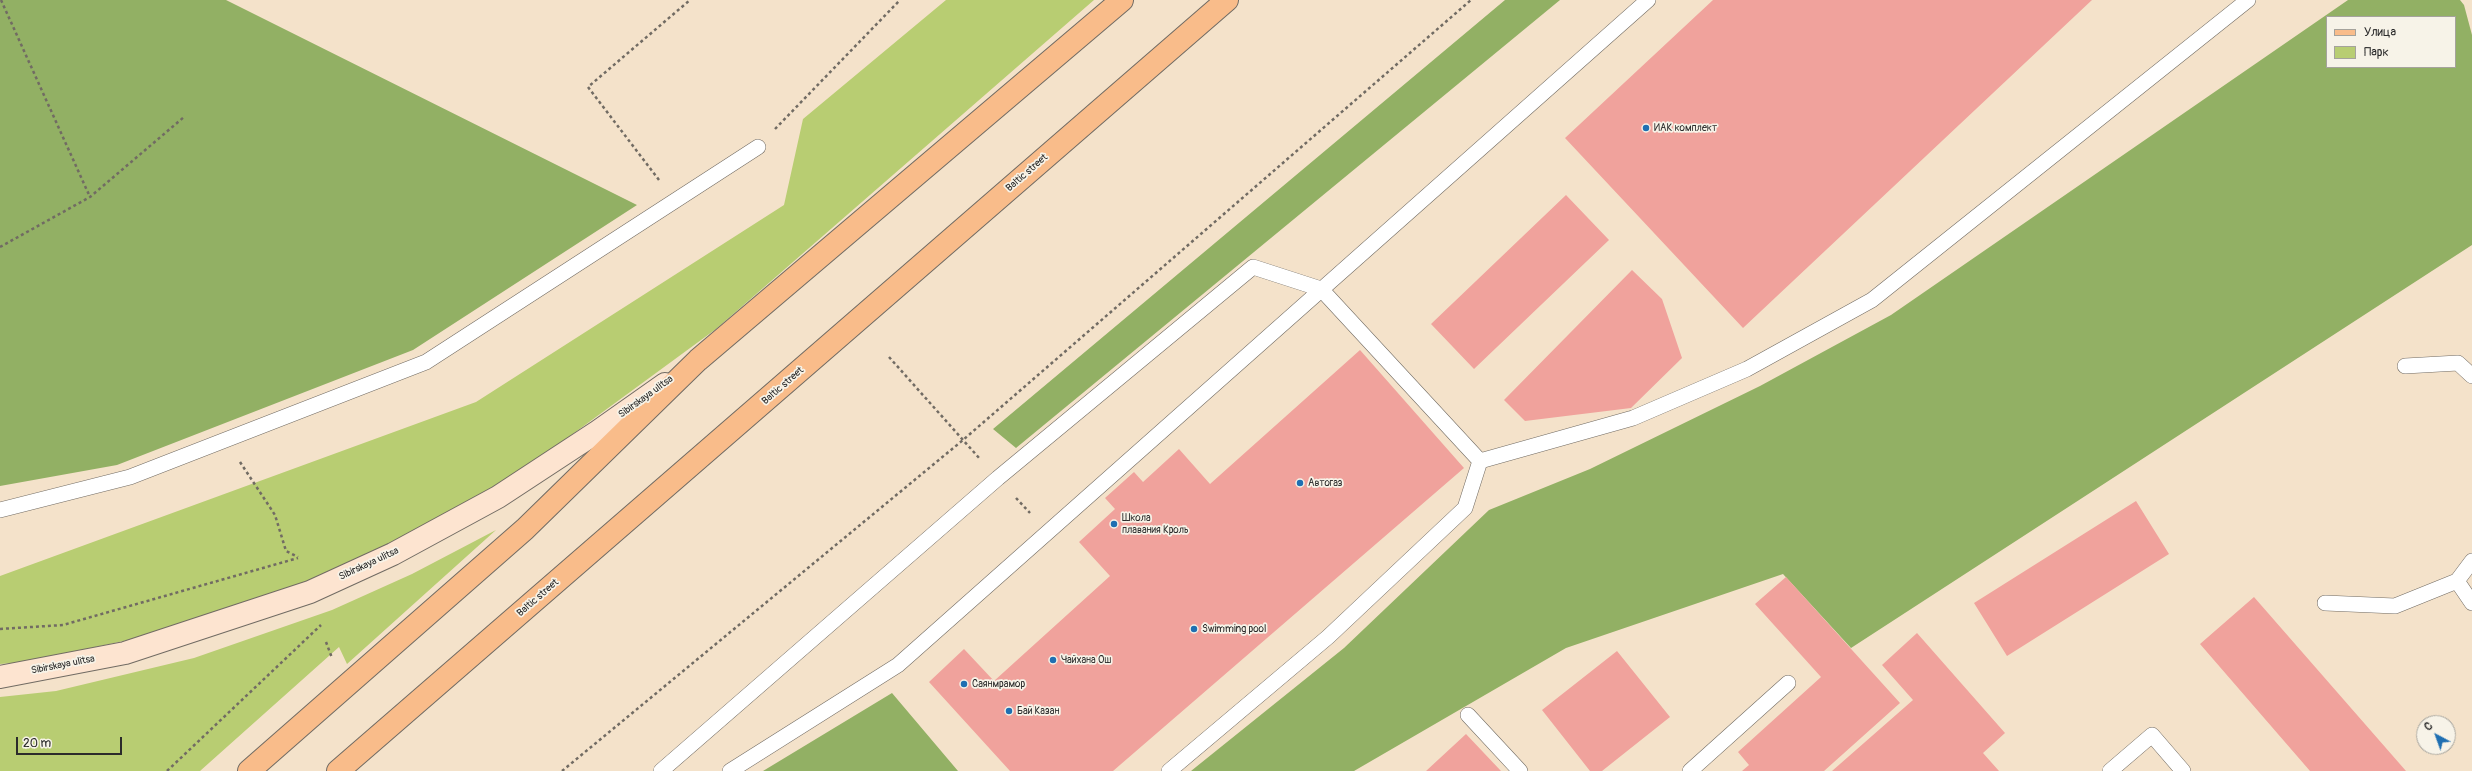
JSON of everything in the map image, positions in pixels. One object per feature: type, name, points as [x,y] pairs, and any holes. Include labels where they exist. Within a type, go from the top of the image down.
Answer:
[{"type":"main road","points":[[249,771],[525,529],[698,360],[1122,0]]},
{"type":"main road","name":"Baltic street","points":[[338,771],[1227,0]]},
{"type":"main road","name":"Sibirskaya ulitsa","points":[[0,677],[125,653],[310,592],[393,554],[498,497],[598,432],[698,360]]},
{"type":"lane","points":[[730,771],[898,665],[1648,0]]},
{"type":"lane","points":[[1480,461],[1633,418],[1747,369],[1872,300],[2248,0]]},
{"type":"lane","points":[[0,510],[130,477],[426,362],[758,147]]},
{"type":"lane","points":[[661,771],[998,478],[1253,267],[1321,290],[1480,461]]},
{"type":"lane","points":[[2405,366],[2458,363],[2472,376]]},
{"type":"lane","points":[[1169,771],[1328,637],[1465,508],[1480,461]]},
{"type":"lane","points":[[2325,603],[2395,606],[2457,581],[2472,561]]},
{"type":"lane","points":[[2457,581],[2472,603]]},
{"type":"lane","points":[[1690,771],[1788,682]]},
{"type":"lane","points":[[1468,715],[1520,771]]},
{"type":"lane","points":[[2110,771],[2152,735],[2183,771]]},
{"type":"path","points":[[1,0],[90,197]]},
{"type":"path","points":[[675,200],[588,87],[690,0]]},
{"type":"path","points":[[758,147],[900,0]]},
{"type":"path","points":[[562,771],[963,440],[1471,0]]},
{"type":"path","points":[[0,247],[90,197],[184,117]]},
{"type":"path","points":[[889,357],[975,453]]},
{"type":"path","points":[[0,629],[63,625],[298,558],[286,552],[275,515],[243,467],[231,438]]},
{"type":"path","points":[[167,771],[321,625]]},
{"type":"path","points":[[326,642],[332,660]]},
{"type":"green space","points":[[0,0],[226,0],[637,205],[413,350],[117,465],[0,486]]},
{"type":"green space","points":[[946,0],[1094,0],[716,329],[510,480],[317,581],[156,634],[26,662],[0,664],[0,576],[476,402],[784,205],[803,119]]},
{"type":"green space","points":[[1505,0],[1560,0],[1016,448],[993,429]]},
{"type":"green space","points":[[2348,0],[2460,0],[2464,5],[2472,35],[2472,245],[1851,648],[1783,574],[1566,648],[1354,771],[1191,771],[1344,648],[1489,510],[1590,469],[1760,386],[1891,315]]},
{"type":"green space","points":[[496,530],[347,664],[339,647],[200,771],[0,771],[0,697],[56,691],[194,658],[332,610],[412,574]]},
{"type":"green space","points":[[892,693],[958,771],[763,771]]},
{"type":"building","points":[[1713,0],[2092,0],[1743,328],[1565,138]]},
{"type":"building","points":[[1566,195],[1609,240],[1474,369],[1431,324]]},
{"type":"building","points":[[1632,270],[1662,299],[1682,358],[1631,408],[1525,421],[1504,400]]},
{"type":"building","points":[[1360,350],[1464,468],[1113,771],[1010,771],[929,682],[964,649],[994,681],[1110,576],[1079,542],[1115,509],[1105,498],[1134,472],[1143,482],[1179,449],[1210,484]]},
{"type":"building","points":[[2136,501],[2169,554],[2007,656],[1974,603]]},
{"type":"building","points":[[1786,577],[1900,703],[1824,771],[1742,771],[1749,765],[1738,752],[1821,677],[1755,604]]},
{"type":"building","points":[[2254,597],[2406,771],[2310,771],[2200,644]]},
{"type":"building","points":[[1917,633],[2005,733],[1983,753],[1999,771],[1832,771],[1913,700],[1882,665]]},
{"type":"building","points":[[1617,651],[1670,717],[1602,771],[1590,771],[1542,710]]},
{"type":"building","points":[[1466,734],[1501,771],[1426,771]]},
{"type":"place","name":"ИАК комплект","points":[[1646,128]]},
{"type":"place","name":"Автогаз","points":[[1300,483]]},
{"type":"place","name":"Школа плавания Кроль","points":[[1114,524]]},
{"type":"place","name":"Swimming pool","points":[[1194,629]]},
{"type":"place","name":"Чайхана Ош","points":[[1053,660]]},
{"type":"place","name":"Саянмрамор","points":[[964,684]]},
{"type":"place","name":"Бай Казан","points":[[1009,711]]}]
